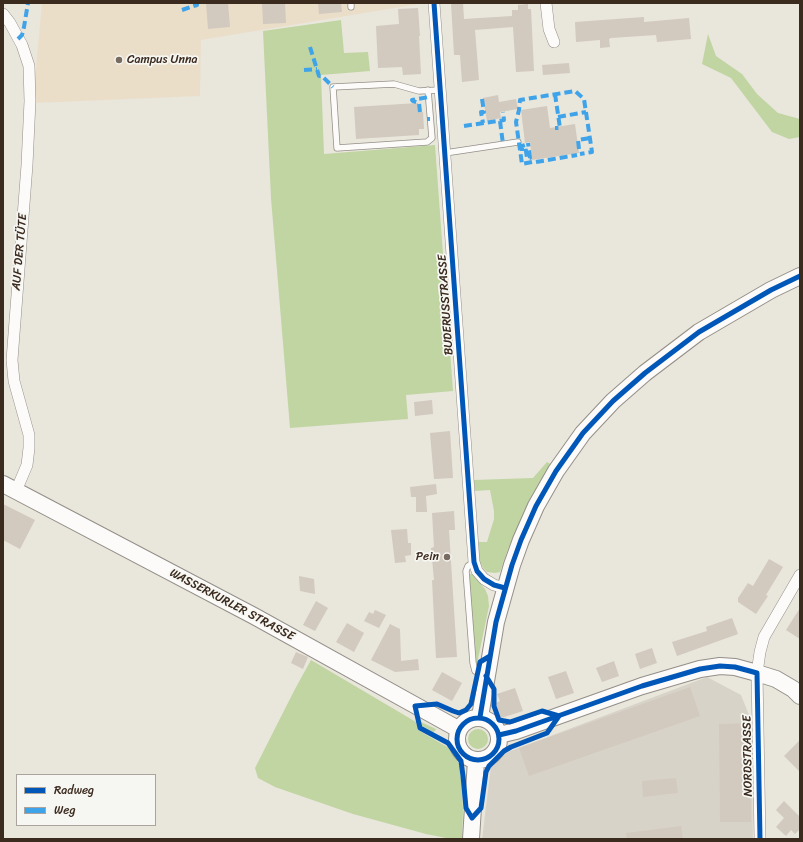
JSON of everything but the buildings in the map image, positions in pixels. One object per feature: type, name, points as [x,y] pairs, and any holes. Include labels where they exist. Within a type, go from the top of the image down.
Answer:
[{"type":"main road","points":[[480,717],[496,622],[505,588],[521,540],[536,506],[553,476],[584,433],[613,401],[699,332],[771,290],[800,276]]},
{"type":"main road","name":"WASSERKURLER STRASSE","points":[[10,488],[254,616],[458,729]]},
{"type":"main road","points":[[499,736],[642,686],[700,669],[720,666],[735,667],[776,679],[793,689],[800,696]]},
{"type":"main road","points":[[480,717],[492,722],[498,730],[498,748],[492,755],[485,759],[476,760],[468,758],[462,753],[457,746],[456,737],[458,729],[463,722],[471,718],[480,717]]},
{"type":"main road","points":[[471,839],[476,760]]},
{"type":"street","name":"BUDERUSSTRASSE","points":[[434,3],[474,562],[477,571],[484,579],[494,585],[505,588]]},
{"type":"street","points":[[546,3],[548,29],[554,42]]},
{"type":"street","name":"AUF DER TÜTE","points":[[3,14],[10,23],[22,45],[29,66],[30,94],[27,165],[12,360],[14,381],[29,435],[29,448],[27,465],[10,488]]},
{"type":"street","name":"NORDSTRASSE","points":[[760,839],[757,673],[764,637],[800,575]]},
{"type":"lane","points":[[428,90],[432,138],[427,142],[337,148],[333,87],[394,84],[419,91],[428,90],[440,90]]},
{"type":"lane","points":[[445,153],[518,142]]},
{"type":"lane","points":[[474,562],[468,566],[466,571],[473,663],[475,671],[486,676]]},
{"type":"shaded area","name":"Campus Unna","points":[[42,3],[419,4],[201,40],[200,96],[35,103],[35,79]]},
{"type":"shaded area","points":[[707,677],[741,695],[751,720],[753,839],[482,839],[492,758]]},
{"type":"green space","points":[[341,20],[344,53],[368,52],[370,71],[321,75],[324,154],[435,145],[453,391],[406,395],[408,419],[290,428],[271,198],[263,31]]},
{"type":"green space","points":[[708,34],[716,56],[742,74],[757,94],[778,113],[800,119],[800,137],[789,139],[772,132],[731,78],[702,64]]},
{"type":"green space","points":[[547,462],[552,465],[527,508],[508,549],[500,572],[487,572],[479,560],[478,542],[487,542],[494,519],[494,511],[490,490],[475,491],[474,480],[533,478]]},
{"type":"green space","points":[[470,574],[472,574],[485,589],[488,596],[489,606],[477,664],[475,660],[469,578]]},
{"type":"green space","points":[[311,660],[416,722],[418,730],[449,748],[460,765],[463,809],[462,839],[451,839],[426,834],[353,814],[275,787],[258,778],[255,768]]},
{"type":"green space","points":[[421,722],[436,729],[435,731],[433,732],[422,726]]},
{"type":"green space","points":[[474,729],[482,729],[488,735],[488,743],[482,749],[474,749],[468,743],[468,735]]},
{"type":"marked path","points":[[18,39],[22,35],[28,3]]},
{"type":"marked path","points":[[182,10],[197,5],[197,3]]},
{"type":"marked path","points":[[310,47],[319,76],[322,76],[333,87]]},
{"type":"marked path","points":[[304,70],[317,69]]},
{"type":"marked path","points":[[532,162],[522,164],[516,122],[520,100],[575,91],[584,99],[592,152],[580,154]]},
{"type":"marked path","points":[[555,94],[560,128],[555,128]]},
{"type":"marked path","points":[[420,112],[419,103],[412,100],[429,97]]},
{"type":"marked path","points":[[482,99],[484,112],[481,112],[483,123]]},
{"type":"marked path","points":[[464,126],[504,120],[503,112]]},
{"type":"marked path","points":[[558,117],[586,112]]},
{"type":"marked path","points":[[500,121],[503,144]]},
{"type":"marked path","points":[[579,149],[578,140],[590,138]]},
{"type":"marked path","points":[[522,151],[522,146],[525,145],[527,158],[530,158],[528,143]]},
{"type":"marked path","points":[[536,162],[577,155]]},
{"type":"cycle path","points":[[434,3],[474,562],[477,571],[484,579],[494,585],[505,588]]},
{"type":"cycle path","points":[[480,717],[496,622],[512,565],[521,540],[536,506],[556,471],[583,433],[613,401],[645,373],[699,332],[771,290],[800,276]]},
{"type":"cycle path","points":[[490,656],[480,662],[471,704],[466,710],[459,713],[437,704],[415,706],[420,728],[448,743],[461,761],[466,808],[472,818],[481,808],[486,772],[489,766],[504,751],[511,747],[547,733],[559,716]]},
{"type":"cycle path","points":[[499,735],[516,731],[642,686],[700,669],[720,666],[735,667],[757,673],[760,839]]},
{"type":"cycle path","points":[[486,676],[494,689],[494,706],[499,720],[510,722],[542,711],[559,716]]},
{"type":"cycle path","points":[[474,718],[482,718],[490,721],[496,727],[499,739],[496,751],[490,757],[482,760],[474,760],[466,757],[460,751],[457,743],[457,735],[460,727],[466,721],[474,718]]},
{"type":"place","name":"Campus Unna","points":[[119,60]]},
{"type":"place","name":"Pein","points":[[447,557]]}]
